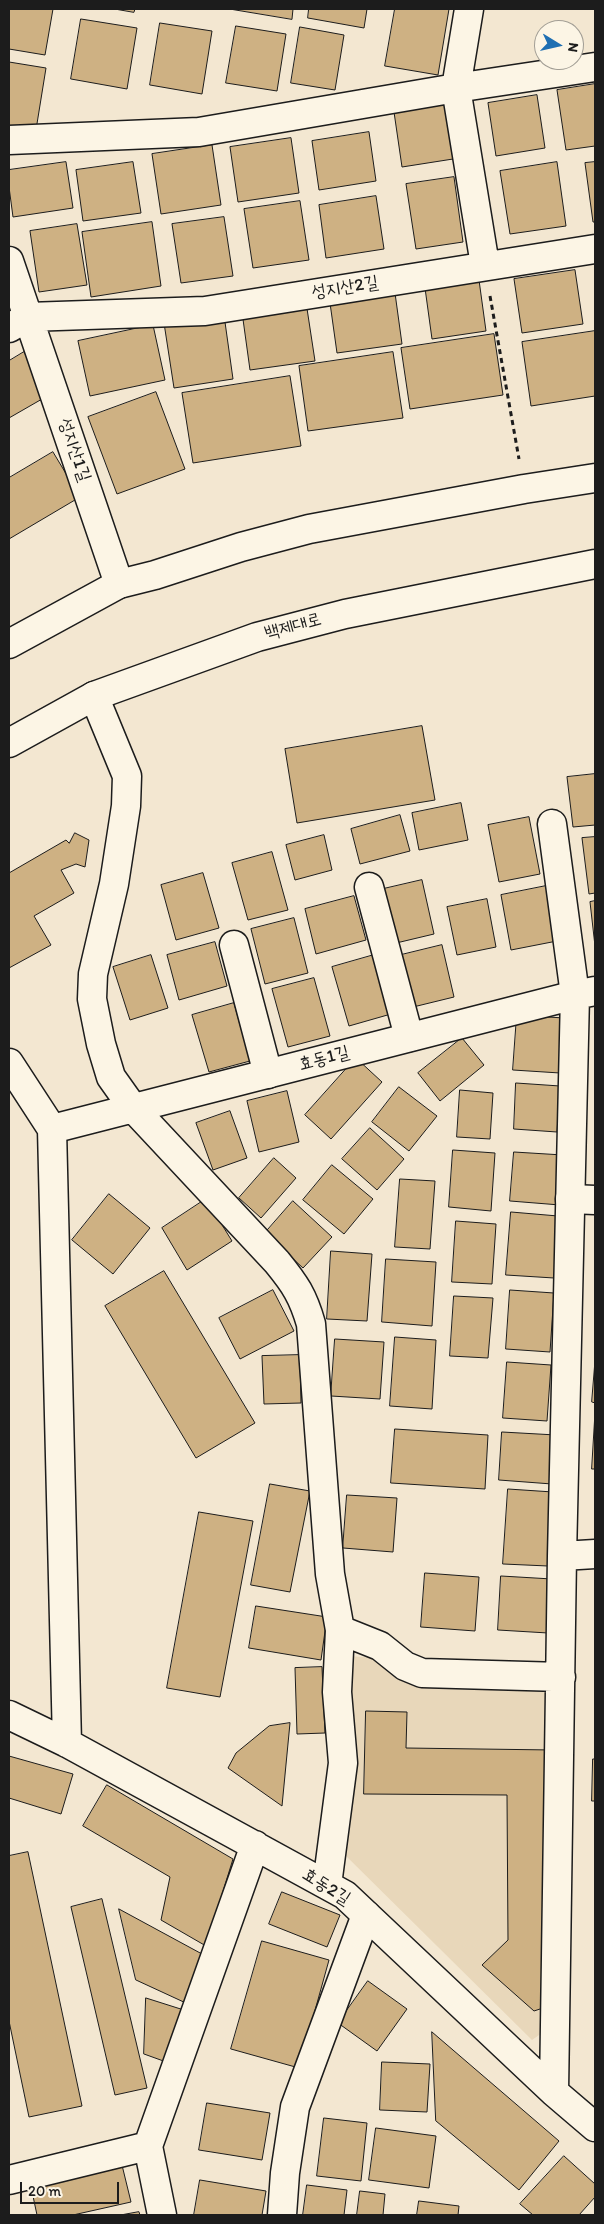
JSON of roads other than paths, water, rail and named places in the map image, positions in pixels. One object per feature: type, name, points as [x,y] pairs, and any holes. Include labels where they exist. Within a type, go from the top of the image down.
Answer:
[{"type":"street","points":[[469,9],[456,88],[485,266]]},
{"type":"street","points":[[9,140],[199,132],[456,88],[595,67]]},
{"type":"street","name":"성지산2길","points":[[18,323],[205,311],[595,249]]},
{"type":"street","name":"성지산1길","points":[[9,261],[18,323],[119,584]]},
{"type":"street","points":[[9,644],[119,584],[156,575],[241,547],[309,529],[524,489],[595,478]]},
{"type":"street","name":"백제대로","points":[[9,743],[94,696],[257,637],[336,616],[595,564]]},
{"type":"street","points":[[94,696],[127,776],[126,806],[114,884],[93,974],[92,999],[101,1044],[111,1077],[134,1108],[297,1286],[311,1324],[330,1574],[340,1630],[337,1692],[343,1762],[327,1885]]},
{"type":"street","points":[[552,824],[585,993],[583,1199],[562,1556],[554,2092]]},
{"type":"street","points":[[369,887],[409,1037]]},
{"type":"street","points":[[234,945],[268,1074]]},
{"type":"street","name":"효동1길","points":[[52,1129],[585,993]]},
{"type":"street","points":[[9,1063],[52,1129],[67,1743]]},
{"type":"street","points":[[562,1556],[595,1554]]},
{"type":"street","points":[[340,1630],[380,1646],[405,1666],[422,1672],[561,1677]]},
{"type":"street","name":"효동2길","points":[[9,1715],[67,1743],[345,1895],[554,2092],[595,2127]]},
{"type":"street","points":[[162,2215],[148,2146],[255,1845]]},
{"type":"street","points":[[282,2215],[285,2173],[295,2107],[366,1915]]},
{"type":"street","points":[[9,2180],[148,2146]]}]
